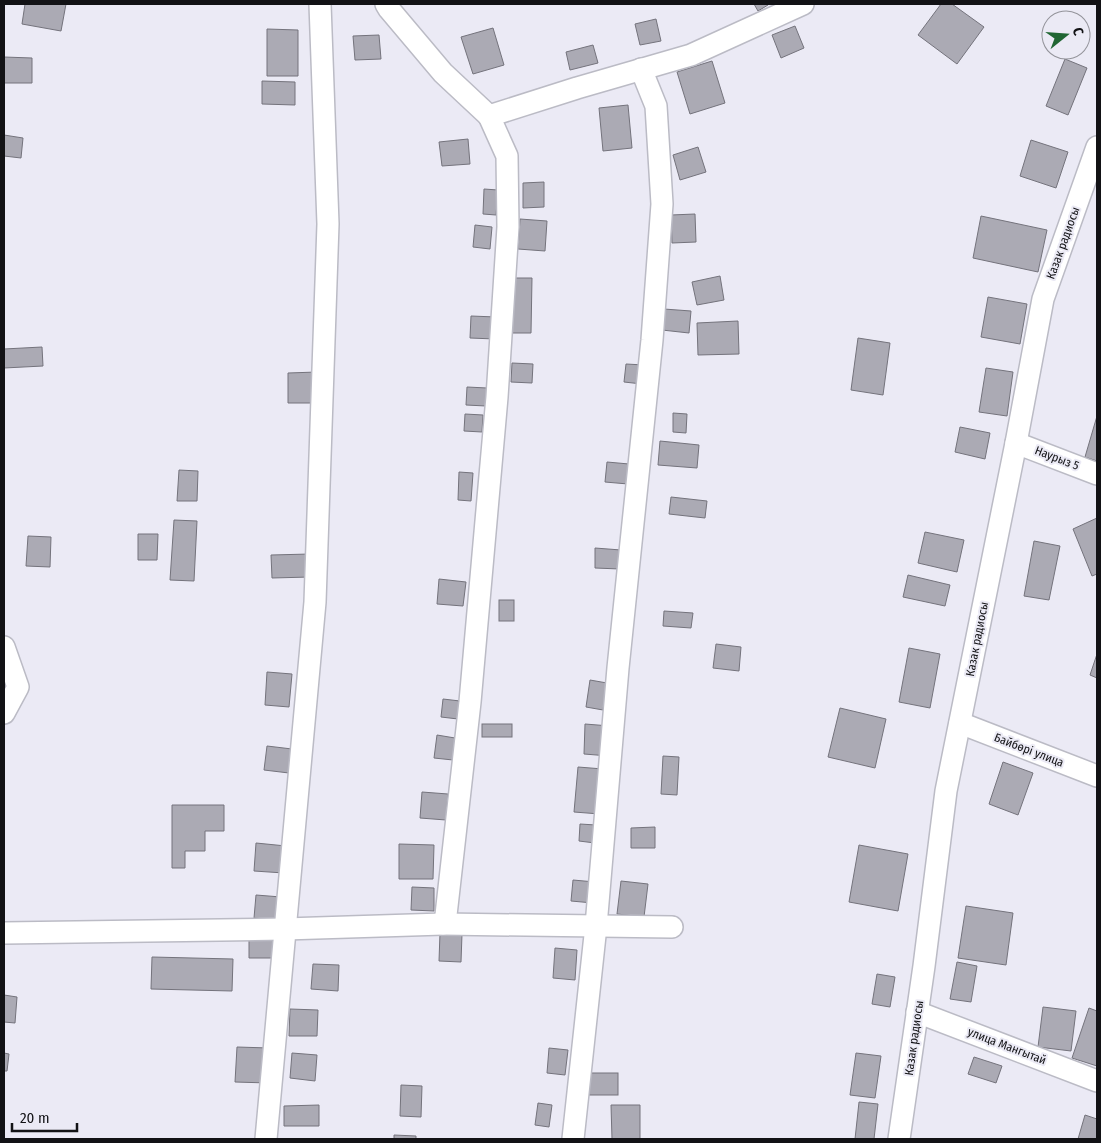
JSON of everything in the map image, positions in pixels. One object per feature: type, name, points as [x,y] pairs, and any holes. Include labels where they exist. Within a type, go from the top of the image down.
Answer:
[{"type":"street","points":[[266,1139],[315,602],[328,224],[320,4]]},
{"type":"street","points":[[386,4],[443,73],[489,116],[508,156],[508,227],[497,397],[470,702],[446,915],[443,924]]},
{"type":"street","points":[[489,116],[691,55],[803,4]]},
{"type":"street","points":[[573,1139],[596,926],[618,668],[652,340],[662,204],[656,106],[641,69]]},
{"type":"street","name":"Казак радиосы","points":[[899,1139],[946,790],[1043,299],[1091,183],[1097,147]]},
{"type":"street","name":"Наурыз 5","points":[[1016,443],[1097,474]]},
{"type":"street","points":[[4,648],[18,687],[4,713]]},
{"type":"street","name":"Байбөрі улица","points":[[960,723],[1097,776]]},
{"type":"street","points":[[4,933],[285,929],[443,924],[672,927]]},
{"type":"street","name":"улица Мангытай","points":[[917,1012],[1097,1081]]},
{"type":"building","points":[[25,4],[66,4],[61,31],[22,24]]},
{"type":"building","points":[[754,4],[767,4],[768,5],[758,11]]},
{"type":"building","points":[[941,4],[952,4],[984,27],[957,64],[918,35]]},
{"type":"building","points":[[656,19],[661,41],[640,45],[635,24]]},
{"type":"building","points":[[795,26],[804,48],[781,58],[772,35]]},
{"type":"building","points":[[493,28],[504,65],[473,74],[461,37]]},
{"type":"building","points":[[267,29],[298,30],[298,76],[267,76]]},
{"type":"building","points":[[379,35],[381,59],[355,60],[353,36]]},
{"type":"building","points":[[593,45],[598,63],[570,70],[566,52]]},
{"type":"building","points":[[4,57],[32,58],[32,83],[4,83]]},
{"type":"building","points":[[1065,60],[1087,68],[1068,115],[1046,106]]},
{"type":"building","points":[[712,61],[725,103],[690,114],[677,72]]},
{"type":"building","points":[[262,81],[295,82],[295,105],[262,104]]},
{"type":"building","points":[[628,105],[632,148],[603,151],[599,108]]},
{"type":"building","points":[[4,135],[23,138],[21,158],[4,156]]},
{"type":"building","points":[[468,139],[470,164],[442,166],[439,142]]},
{"type":"building","points":[[1031,140],[1068,152],[1056,188],[1020,176]]},
{"type":"building","points":[[698,147],[706,172],[680,180],[673,155]]},
{"type":"building","points":[[544,182],[544,207],[523,208],[523,183]]},
{"type":"building","points":[[484,189],[498,190],[496,215],[483,214]]},
{"type":"building","points":[[695,214],[696,242],[672,243],[671,215]]},
{"type":"building","points":[[981,216],[1047,230],[1038,272],[973,258]]},
{"type":"building","points":[[520,219],[547,221],[545,251],[518,249]]},
{"type":"building","points":[[475,225],[492,227],[490,249],[473,247]]},
{"type":"building","points":[[720,276],[724,300],[697,305],[692,282]]},
{"type":"building","points":[[508,278],[532,278],[531,333],[507,333]]},
{"type":"building","points":[[988,297],[1027,304],[1020,344],[981,337]]},
{"type":"building","points":[[664,309],[691,311],[689,333],[662,330]]},
{"type":"building","points":[[471,316],[496,317],[495,339],[470,338]]},
{"type":"building","points":[[738,321],[739,354],[698,355],[697,323]]},
{"type":"building","points":[[858,338],[890,343],[883,395],[851,390]]},
{"type":"building","points":[[42,347],[43,366],[4,368],[4,349]]},
{"type":"building","points":[[512,363],[533,364],[532,383],[511,382]]},
{"type":"building","points":[[626,364],[644,365],[642,384],[624,382]]},
{"type":"building","points":[[986,368],[1013,372],[1007,416],[979,412]]},
{"type":"building","points":[[317,372],[317,403],[288,403],[288,373]]},
{"type":"building","points":[[467,387],[487,388],[486,406],[466,405]]},
{"type":"building","points":[[673,413],[687,414],[686,433],[673,432]]},
{"type":"building","points":[[465,414],[483,415],[482,432],[464,431]]},
{"type":"building","points":[[1097,416],[1097,461],[1085,457]]},
{"type":"building","points":[[960,427],[990,433],[985,459],[955,452]]},
{"type":"building","points":[[660,441],[699,445],[697,468],[658,465]]},
{"type":"building","points":[[607,462],[629,464],[628,484],[605,482]]},
{"type":"building","points":[[179,470],[198,471],[197,501],[177,501]]},
{"type":"building","points":[[459,472],[473,473],[471,501],[458,500]]},
{"type":"building","points":[[671,497],[707,501],[705,518],[669,514]]},
{"type":"building","points":[[1097,518],[1097,574],[1092,576],[1073,529]]},
{"type":"building","points":[[174,520],[197,521],[194,581],[170,580]]},
{"type":"building","points":[[925,532],[964,540],[957,572],[918,563]]},
{"type":"building","points":[[138,534],[158,534],[157,560],[138,560]]},
{"type":"building","points":[[28,536],[51,537],[50,567],[26,566]]},
{"type":"building","points":[[1034,541],[1060,546],[1049,600],[1024,596]]},
{"type":"building","points":[[595,548],[621,550],[620,569],[595,568]]},
{"type":"building","points":[[310,554],[310,577],[272,578],[271,555]]},
{"type":"building","points":[[908,575],[950,585],[945,606],[903,597]]},
{"type":"building","points":[[439,579],[466,582],[463,606],[437,604]]},
{"type":"building","points":[[499,600],[514,600],[514,621],[499,621]]},
{"type":"building","points":[[664,611],[693,613],[691,628],[663,626]]},
{"type":"building","points":[[716,644],[741,647],[739,671],[713,668]]},
{"type":"building","points":[[909,648],[940,654],[930,708],[899,702]]},
{"type":"building","points":[[1097,654],[1097,678],[1090,675]]},
{"type":"building","points":[[267,672],[292,674],[289,707],[265,705]]},
{"type":"building","points":[[590,680],[607,683],[603,710],[586,707]]},
{"type":"building","points":[[443,699],[460,701],[458,719],[441,717]]},
{"type":"building","points":[[840,708],[886,719],[875,768],[828,757]]},
{"type":"building","points":[[482,724],[512,724],[512,737],[482,737]]},
{"type":"building","points":[[585,724],[610,726],[609,756],[584,754]]},
{"type":"building","points":[[437,735],[455,738],[453,760],[434,758]]},
{"type":"building","points":[[267,746],[292,749],[289,773],[264,770]]},
{"type":"building","points":[[663,756],[679,757],[677,795],[661,794]]},
{"type":"building","points":[[1003,762],[1033,773],[1018,815],[989,804]]},
{"type":"building","points":[[578,767],[603,769],[600,814],[574,812]]},
{"type":"building","points":[[422,792],[448,794],[446,820],[420,818]]},
{"type":"building","points":[[172,805],[224,805],[224,831],[205,831],[205,851],[185,851],[185,868],[172,868]]},
{"type":"building","points":[[580,824],[596,825],[595,843],[579,841]]},
{"type":"building","points":[[655,827],[655,848],[631,848],[631,828]]},
{"type":"building","points":[[256,843],[286,846],[284,873],[254,871]]},
{"type":"building","points":[[399,844],[434,845],[433,879],[399,879]]},
{"type":"building","points":[[859,845],[908,854],[898,911],[849,902]]},
{"type":"building","points":[[573,880],[595,882],[593,903],[571,901]]},
{"type":"building","points":[[621,881],[648,884],[644,917],[617,914]]},
{"type":"building","points":[[412,887],[434,888],[434,911],[411,910]]},
{"type":"building","points":[[256,895],[281,897],[279,920],[254,918]]},
{"type":"building","points":[[966,906],[1013,913],[1006,965],[958,958]]},
{"type":"building","points":[[440,933],[462,934],[461,962],[439,961]]},
{"type":"building","points":[[249,937],[279,937],[278,958],[249,958]]},
{"type":"building","points":[[555,948],[577,950],[575,980],[553,978]]},
{"type":"building","points":[[152,957],[233,959],[232,991],[151,989]]},
{"type":"building","points":[[957,962],[977,966],[971,1002],[950,999]]},
{"type":"building","points":[[313,964],[339,965],[338,991],[311,989]]},
{"type":"building","points":[[877,974],[895,977],[890,1007],[872,1004]]},
{"type":"building","points":[[4,995],[17,997],[15,1023],[4,1022]]},
{"type":"building","points":[[1043,1007],[1076,1011],[1071,1051],[1038,1047]]},
{"type":"building","points":[[1089,1008],[1097,1011],[1097,1066],[1072,1058]]},
{"type":"building","points":[[290,1009],[318,1010],[317,1036],[289,1036]]},
{"type":"building","points":[[237,1047],[269,1048],[268,1083],[235,1082]]},
{"type":"building","points":[[549,1048],[568,1050],[565,1075],[547,1073]]},
{"type":"building","points":[[4,1053],[9,1054],[7,1071],[4,1071]]},
{"type":"building","points":[[292,1053],[317,1055],[315,1081],[290,1078]]},
{"type":"building","points":[[856,1053],[881,1056],[875,1098],[850,1095]]},
{"type":"building","points":[[974,1057],[1002,1066],[996,1083],[968,1074]]},
{"type":"building","points":[[589,1073],[618,1073],[618,1095],[589,1095]]},
{"type":"building","points":[[401,1085],[422,1086],[421,1117],[400,1116]]},
{"type":"building","points":[[859,1102],[878,1104],[874,1139],[855,1139]]},
{"type":"building","points":[[538,1103],[552,1105],[549,1127],[535,1125]]},
{"type":"building","points":[[319,1105],[319,1126],[284,1126],[284,1106]]},
{"type":"building","points":[[611,1105],[640,1105],[640,1139],[612,1139]]},
{"type":"building","points":[[1085,1115],[1097,1119],[1097,1139],[1078,1139]]},
{"type":"building","points":[[394,1135],[416,1136],[416,1139],[394,1139]]}]
